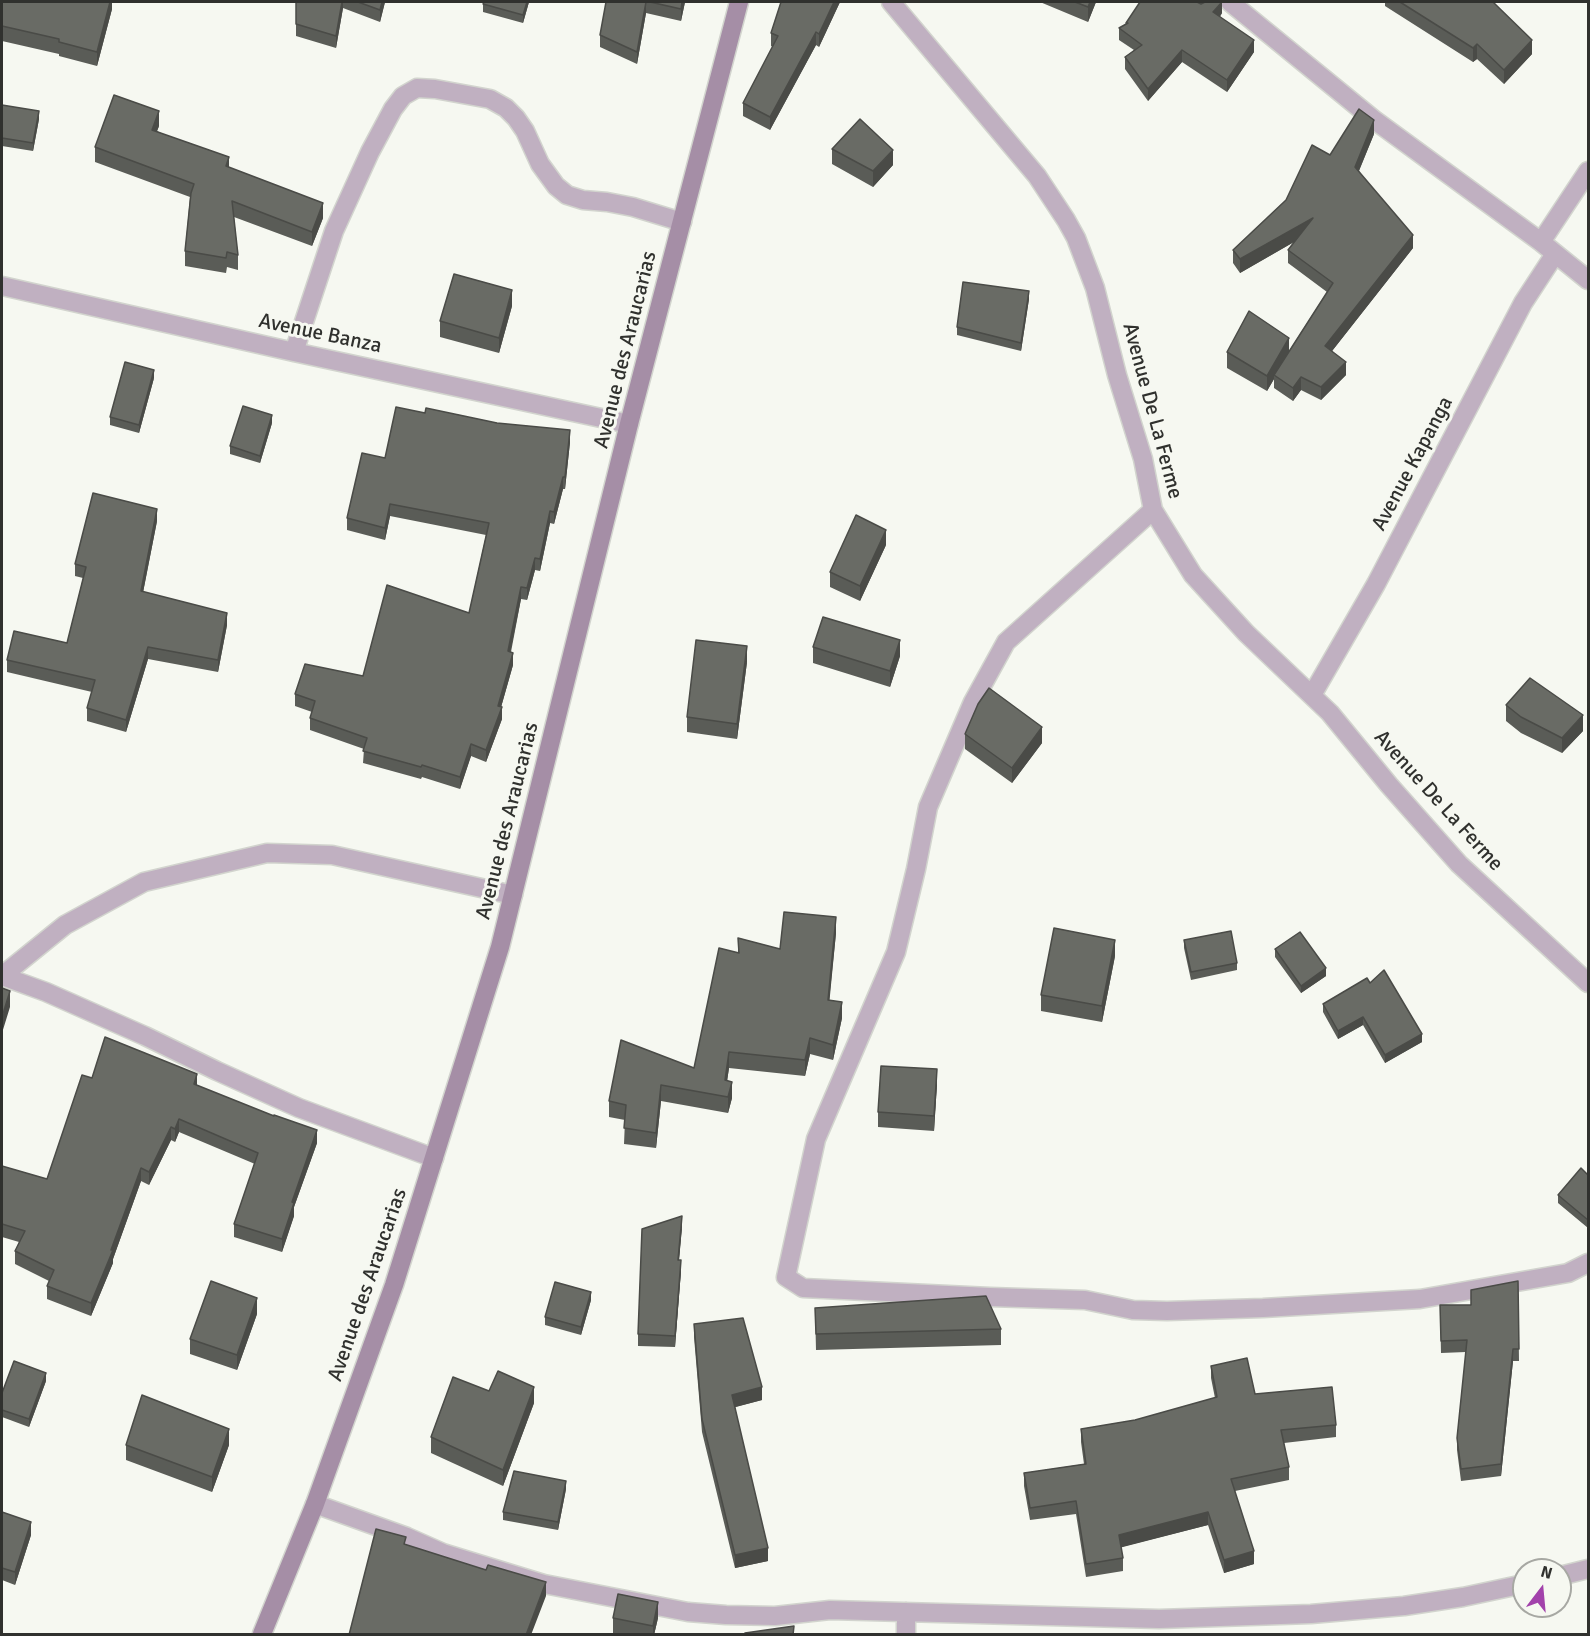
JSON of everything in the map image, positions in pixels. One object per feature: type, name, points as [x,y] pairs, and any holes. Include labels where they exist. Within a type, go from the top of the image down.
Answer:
[{"type":"street","name":"Avenue des Araucarias","points":[[262,1635],[315,1504],[394,1285],[500,947],[629,424],[740,2]]},
{"type":"street","name":"Avenue De La Ferme","points":[[891,2],[1037,176],[1076,238],[1095,288],[1117,375],[1143,459],[1154,510],[1193,575],[1246,633],[1335,720],[1389,785],[1460,864],[1588,983]]},
{"type":"street","points":[[1230,2],[1373,119],[1541,242],[1588,280]]},
{"type":"street","points":[[294,352],[334,231],[370,152],[403,96],[417,88],[490,99],[506,108],[525,131],[540,164],[556,186],[567,195],[583,200],[633,207],[682,222]]},
{"type":"street","points":[[1541,242],[1588,171]]},
{"type":"street","name":"Avenue Kapanga","points":[[1311,695],[1376,584],[1523,303],[1555,254]]},
{"type":"street","name":"Avenue Banza","points":[[2,286],[629,424]]},
{"type":"street","points":[[1154,510],[1006,642],[973,702],[928,807],[896,952],[816,1139],[786,1276],[803,1288],[1085,1300],[1133,1310],[1167,1311],[1420,1299],[1568,1273],[1588,1263]]},
{"type":"street","points":[[2,976],[65,925],[144,882],[267,853],[332,855],[513,895]]},
{"type":"street","points":[[2,976],[46,992],[299,1108],[434,1158]]},
{"type":"street","points":[[315,1504],[443,1552],[544,1584],[688,1612],[726,1615],[775,1616],[830,1610],[1159,1619],[1311,1614],[1404,1606],[1512,1587]]},
{"type":"street","points":[[1572,1573],[1588,1569]]},
{"type":"street","points":[[906,1612],[906,1635]]},
{"type":"building","points":[[2,2],[110,2],[97,52],[59,42],[59,39],[2,26]]},
{"type":"building","points":[[296,2],[342,2],[336,36],[296,24]]},
{"type":"building","points":[[358,2],[382,2],[380,10]]},
{"type":"building","points":[[484,2],[527,2],[523,15],[483,4]]},
{"type":"building","points":[[606,2],[646,2],[637,52],[600,35]]},
{"type":"building","points":[[650,2],[682,2],[681,9]]},
{"type":"building","points":[[781,2],[834,2],[819,34],[816,32],[770,117],[743,103],[778,36],[771,33]]},
{"type":"building","points":[[1075,2],[1090,2],[1088,7]]},
{"type":"building","points":[[1140,2],[1197,2],[1201,4],[1222,2],[1213,12],[1254,40],[1227,80],[1182,50],[1148,89],[1125,57],[1142,45],[1119,28],[1128,23],[1126,23]]},
{"type":"building","points":[[1400,2],[1493,2],[1532,40],[1504,70],[1477,44],[1473,48]]},
{"type":"building","points":[[114,95],[159,111],[152,130],[229,157],[226,166],[323,203],[312,232],[232,201],[238,255],[227,252],[226,258],[185,251],[194,184],[95,147]]},
{"type":"building","points":[[2,105],[39,111],[33,143],[2,138]]},
{"type":"building","points":[[1359,109],[1374,120],[1355,167],[1413,235],[1325,346],[1346,362],[1321,387],[1301,377],[1293,388],[1274,375],[1333,283],[1288,250],[1313,218],[1240,259],[1233,250],[1286,200],[1312,145],[1330,155]]},
{"type":"building","points":[[860,119],[893,150],[873,171],[832,149]]},
{"type":"building","points":[[454,274],[512,290],[499,338],[440,321]]},
{"type":"building","points":[[963,282],[1029,291],[1021,343],[957,327]]},
{"type":"building","points":[[1249,311],[1289,338],[1267,376],[1227,352]]},
{"type":"building","points":[[125,362],[154,370],[139,425],[110,417]]},
{"type":"building","points":[[243,406],[272,415],[260,456],[230,446]]},
{"type":"building","points":[[396,407],[425,413],[426,408],[497,423],[570,430],[565,477],[563,477],[554,512],[550,511],[540,559],[535,558],[527,588],[521,587],[508,651],[513,653],[498,706],[502,707],[486,750],[471,744],[460,777],[363,751],[367,738],[310,718],[315,701],[295,694],[305,664],[363,676],[387,585],[469,613],[489,523],[390,504],[385,528],[347,518],[362,453],[385,458]]},
{"type":"building","points":[[93,493],[157,509],[141,591],[227,613],[218,660],[148,647],[126,720],[87,708],[95,680],[7,660],[14,631],[67,643],[86,567],[75,564]]},
{"type":"building","points":[[856,515],[886,530],[860,586],[830,572]]},
{"type":"building","points":[[823,617],[900,640],[890,671],[813,647]]},
{"type":"building","points":[[696,640],[747,646],[737,724],[687,717]]},
{"type":"building","points":[[1530,678],[1583,715],[1562,738],[1521,717],[1506,705]]},
{"type":"building","points":[[989,688],[1042,727],[1012,768],[965,734],[978,704]]},
{"type":"building","points":[[784,912],[836,917],[828,1000],[842,1002],[833,1045],[810,1038],[805,1060],[729,1052],[725,1080],[732,1082],[728,1097],[661,1085],[656,1133],[624,1128],[626,1105],[609,1101],[621,1040],[694,1068],[719,948],[739,953],[738,938],[780,949]]},
{"type":"building","points":[[1054,928],[1115,940],[1102,1006],[1041,995]]},
{"type":"building","points":[[1231,931],[1237,963],[1191,972],[1184,940]]},
{"type":"building","points":[[1300,932],[1326,968],[1301,986],[1275,949]]},
{"type":"building","points":[[1384,970],[1422,1034],[1385,1055],[1363,1017],[1338,1031],[1323,1004],[1367,978],[1370,983]]},
{"type":"building","points":[[2,988],[10,991],[2,1017]]},
{"type":"building","points":[[105,1037],[197,1074],[194,1084],[274,1116],[317,1130],[282,1239],[234,1224],[258,1153],[179,1119],[175,1129],[171,1127],[149,1172],[141,1168],[111,1250],[113,1250],[91,1303],[47,1286],[54,1270],[15,1251],[25,1231],[2,1224],[2,1166],[47,1179],[82,1075],[92,1078]]},
{"type":"building","points":[[881,1066],[937,1069],[934,1116],[878,1112]]},
{"type":"building","points":[[1581,1168],[1588,1175],[1588,1220],[1558,1195]]},
{"type":"building","points":[[682,1216],[675,1336],[638,1334],[642,1229]]},
{"type":"building","points":[[211,1281],[257,1298],[237,1355],[190,1339]]},
{"type":"building","points":[[1518,1281],[1519,1349],[1513,1349],[1501,1464],[1461,1469],[1457,1438],[1467,1340],[1441,1341],[1440,1305],[1471,1305],[1471,1290]]},
{"type":"building","points":[[555,1282],[591,1292],[581,1327],[545,1317]]},
{"type":"building","points":[[986,1296],[1001,1329],[816,1334],[815,1308]]},
{"type":"building","points":[[743,1318],[762,1387],[732,1395],[768,1548],[735,1555],[702,1419],[694,1324]]},
{"type":"building","points":[[1247,1358],[1255,1394],[1332,1387],[1336,1425],[1281,1430],[1289,1467],[1231,1479],[1254,1551],[1224,1560],[1208,1512],[1119,1535],[1123,1558],[1086,1564],[1076,1501],[1030,1508],[1024,1473],[1086,1464],[1081,1429],[1135,1420],[1217,1397],[1211,1366]]},
{"type":"building","points":[[14,1361],[46,1373],[29,1419],[2,1410],[2,1393]]},
{"type":"building","points":[[498,1371],[534,1387],[503,1470],[431,1437],[453,1377],[489,1391]]},
{"type":"building","points":[[142,1395],[229,1429],[212,1477],[126,1445]]},
{"type":"building","points":[[514,1471],[566,1481],[558,1522],[503,1512]]},
{"type":"building","points":[[2,1512],[31,1522],[15,1572],[2,1568]]},
{"type":"building","points":[[376,1529],[406,1537],[404,1544],[486,1570],[488,1565],[546,1582],[526,1635],[349,1635]]},
{"type":"building","points":[[618,1594],[658,1602],[653,1626],[613,1618]]},
{"type":"building","points":[[794,1626],[793,1635],[746,1635],[745,1633]]}]
